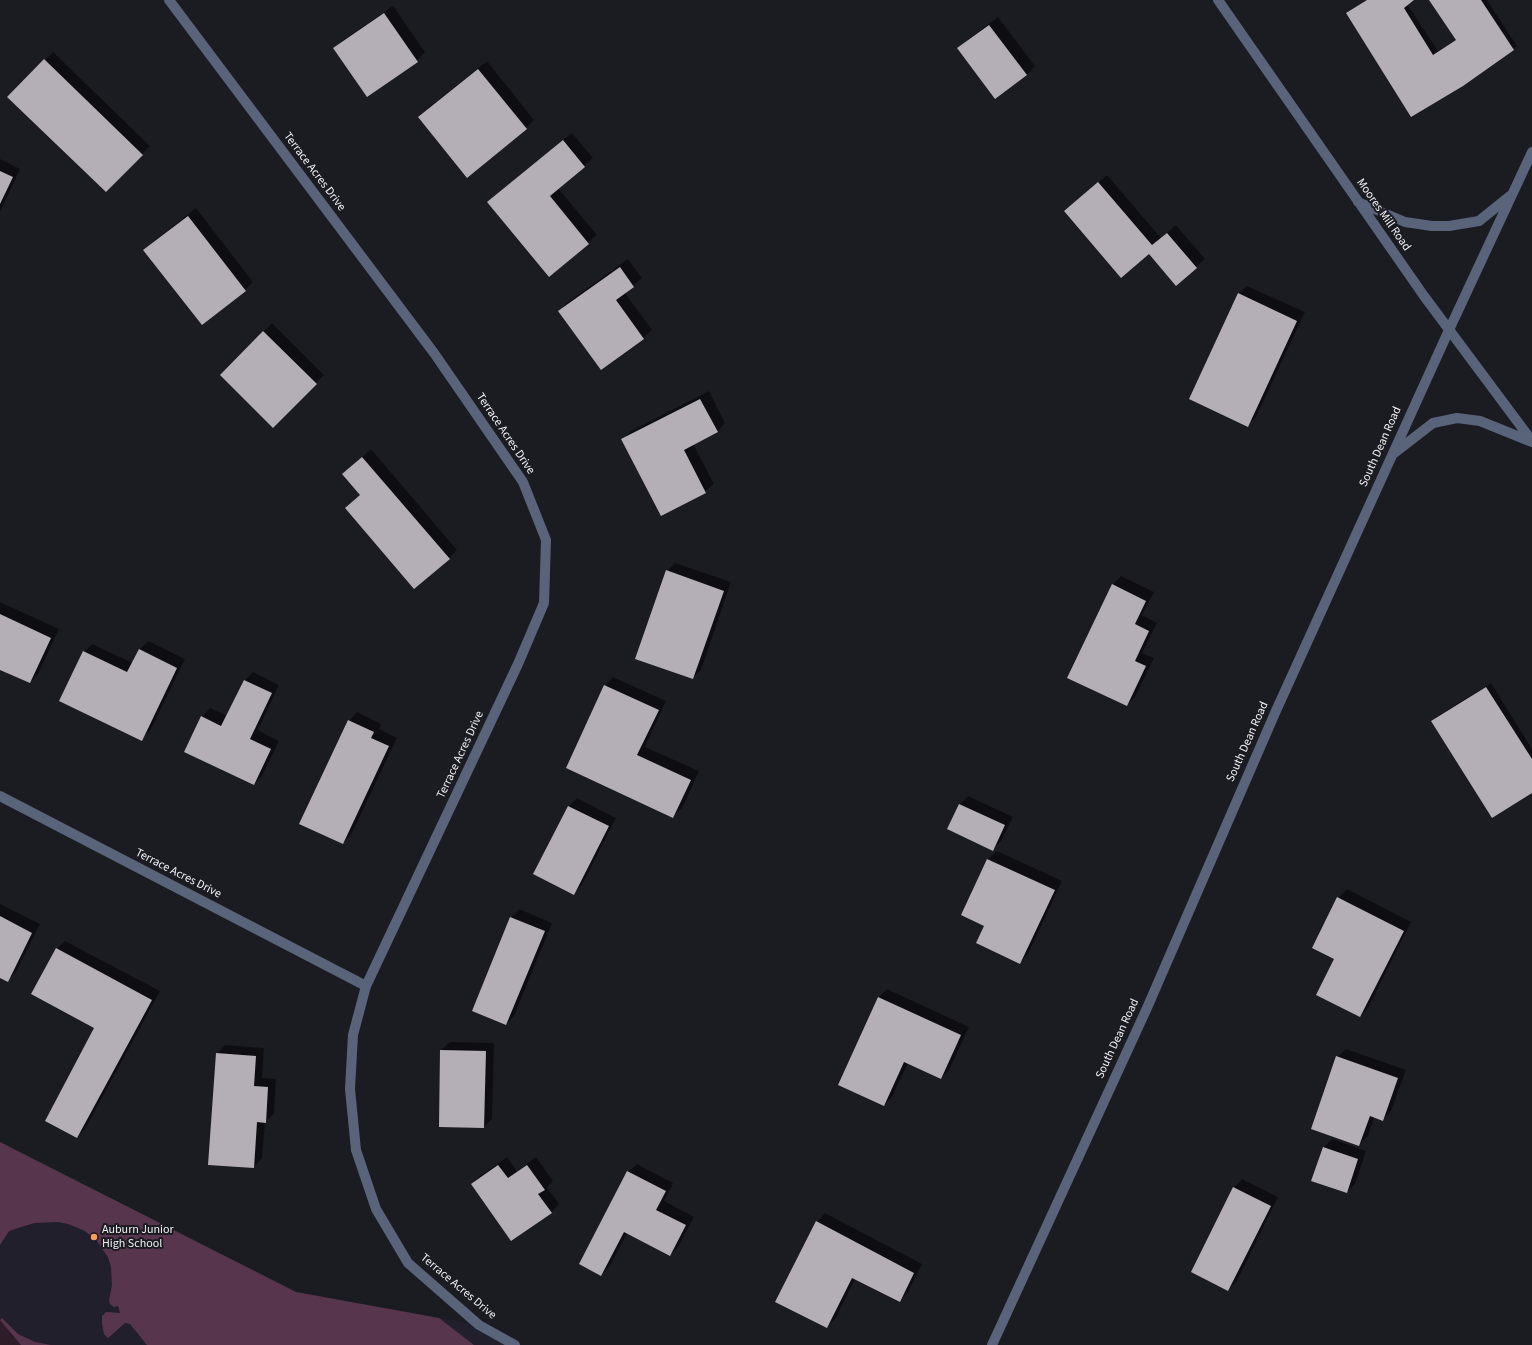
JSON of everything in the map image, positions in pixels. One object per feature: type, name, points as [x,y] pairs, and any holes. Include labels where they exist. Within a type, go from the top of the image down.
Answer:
[{"type":"street","name":"Terrace Acres Drive","points":[[169,0],[438,359],[523,482],[546,540],[544,603],[518,664],[366,986],[354,1035],[350,1089],[356,1150],[376,1209],[408,1262],[479,1325],[515,1345]]},
{"type":"street","name":"Moores Mill Road","points":[[1218,0],[1358,202],[1449,330],[1532,442]]},
{"type":"street","name":"South Dean Road","points":[[992,1345],[1147,1008],[1275,713],[1449,330],[1532,152]]},
{"type":"street","points":[[1358,202],[1405,222],[1432,226],[1449,226],[1478,221],[1512,195]]},
{"type":"street","points":[[1392,455],[1433,423],[1457,418],[1480,421],[1532,442]]},
{"type":"street","name":"Terrace Acres Drive","points":[[0,796],[366,986]]},
{"type":"shaded area","name":"Auburn Junior High School","points":[[0,1142],[296,1292],[479,1325],[515,1345],[0,1345]]},
{"type":"shaded area","name":"Auburn Junior High School","points":[[0,1142],[296,1292],[439,1318],[474,1345],[147,1345],[130,1324],[125,1323],[108,1338],[104,1334],[102,1316],[106,1312],[120,1313],[118,1306],[114,1307],[110,1304],[109,1300],[112,1286],[111,1267],[108,1257],[97,1241],[85,1231],[68,1224],[58,1222],[34,1223],[9,1231],[0,1245]]},
{"type":"shaded area","points":[[2,1318],[18,1334],[35,1342],[51,1345],[0,1345],[0,1320]]},
{"type":"building","points":[[1367,0],[1414,0],[1404,8],[1433,55],[1456,40],[1429,0],[1481,0],[1514,50],[1463,86],[1411,117],[1346,13]]},
{"type":"building","points":[[384,13],[418,62],[367,97],[333,48]]},
{"type":"building","points":[[989,25],[1027,75],[995,99],[957,48]]},
{"type":"building","points":[[44,59],[143,155],[106,192],[7,97]]},
{"type":"building","points":[[478,69],[527,129],[467,178],[418,117]]},
{"type":"building","points":[[563,140],[585,167],[550,196],[589,244],[549,277],[487,202]]},
{"type":"building","points":[[0,171],[13,177],[0,204]]},
{"type":"building","points":[[1098,182],[1152,245],[1167,233],[1197,268],[1176,286],[1149,254],[1121,278],[1064,211]]},
{"type":"building","points":[[188,216],[246,291],[202,325],[143,250]]},
{"type":"building","points":[[620,267],[634,287],[616,300],[644,339],[601,370],[558,311]]},
{"type":"building","points":[[1238,293],[1297,321],[1248,427],[1189,399]]},
{"type":"building","points":[[263,331],[317,384],[273,428],[220,375]]},
{"type":"building","points":[[700,399],[718,432],[684,450],[706,493],[661,516],[621,439]]},
{"type":"building","points":[[362,457],[450,559],[414,589],[345,508],[360,495],[342,474]]},
{"type":"building","points":[[666,570],[724,591],[693,679],[635,659]]},
{"type":"building","points":[[1112,584],[1146,601],[1135,624],[1149,631],[1135,661],[1146,666],[1127,706],[1067,678]]},
{"type":"building","points":[[0,614],[51,638],[30,683],[0,670]]},
{"type":"building","points":[[139,649],[177,668],[142,741],[59,701],[83,651],[127,672]]},
{"type":"building","points":[[244,680],[272,693],[250,739],[271,749],[254,785],[184,752],[201,716],[221,726]]},
{"type":"building","points":[[604,685],[659,710],[637,755],[691,780],[673,818],[566,768]]},
{"type":"building","points":[[1486,687],[1532,759],[1532,793],[1492,818],[1431,721]]},
{"type":"building","points":[[348,720],[374,732],[371,738],[389,746],[343,844],[299,824]]},
{"type":"building","points":[[959,804],[1005,825],[993,851],[947,829]]},
{"type":"building","points":[[568,806],[609,826],[574,895],[533,874]]},
{"type":"building","points":[[987,859],[1055,890],[1020,964],[976,943],[984,926],[961,915]]},
{"type":"building","points":[[1337,897],[1404,931],[1360,1017],[1316,995],[1334,959],[1312,948]]},
{"type":"building","points":[[0,916],[32,933],[8,982],[0,978]]},
{"type":"building","points":[[510,917],[545,931],[506,1025],[472,1011]]},
{"type":"building","points":[[56,948],[152,1000],[77,1138],[45,1121],[94,1028],[31,994]]},
{"type":"building","points":[[878,997],[961,1035],[941,1079],[904,1062],[884,1106],[838,1085]]},
{"type":"building","points":[[440,1050],[486,1051],[484,1128],[439,1127]]},
{"type":"building","points":[[216,1053],[256,1056],[254,1086],[268,1087],[266,1123],[257,1122],[254,1168],[208,1165]]},
{"type":"building","points":[[1336,1056],[1398,1078],[1383,1121],[1370,1116],[1359,1146],[1311,1129]]},
{"type":"building","points":[[1323,1147],[1358,1159],[1347,1193],[1311,1181]]},
{"type":"building","points":[[498,1165],[508,1178],[527,1165],[545,1190],[538,1194],[552,1213],[511,1241],[471,1184]]},
{"type":"building","points":[[627,1171],[666,1191],[656,1210],[686,1225],[670,1256],[624,1232],[601,1276],[579,1264]]},
{"type":"building","points":[[1233,1187],[1271,1206],[1228,1291],[1191,1272]]},
{"type":"building","points":[[816,1221],[914,1273],[900,1302],[852,1278],[827,1328],[775,1302]]},
{"type":"place","name":"Auburn Junior High School","points":[[94,1237]]}]
